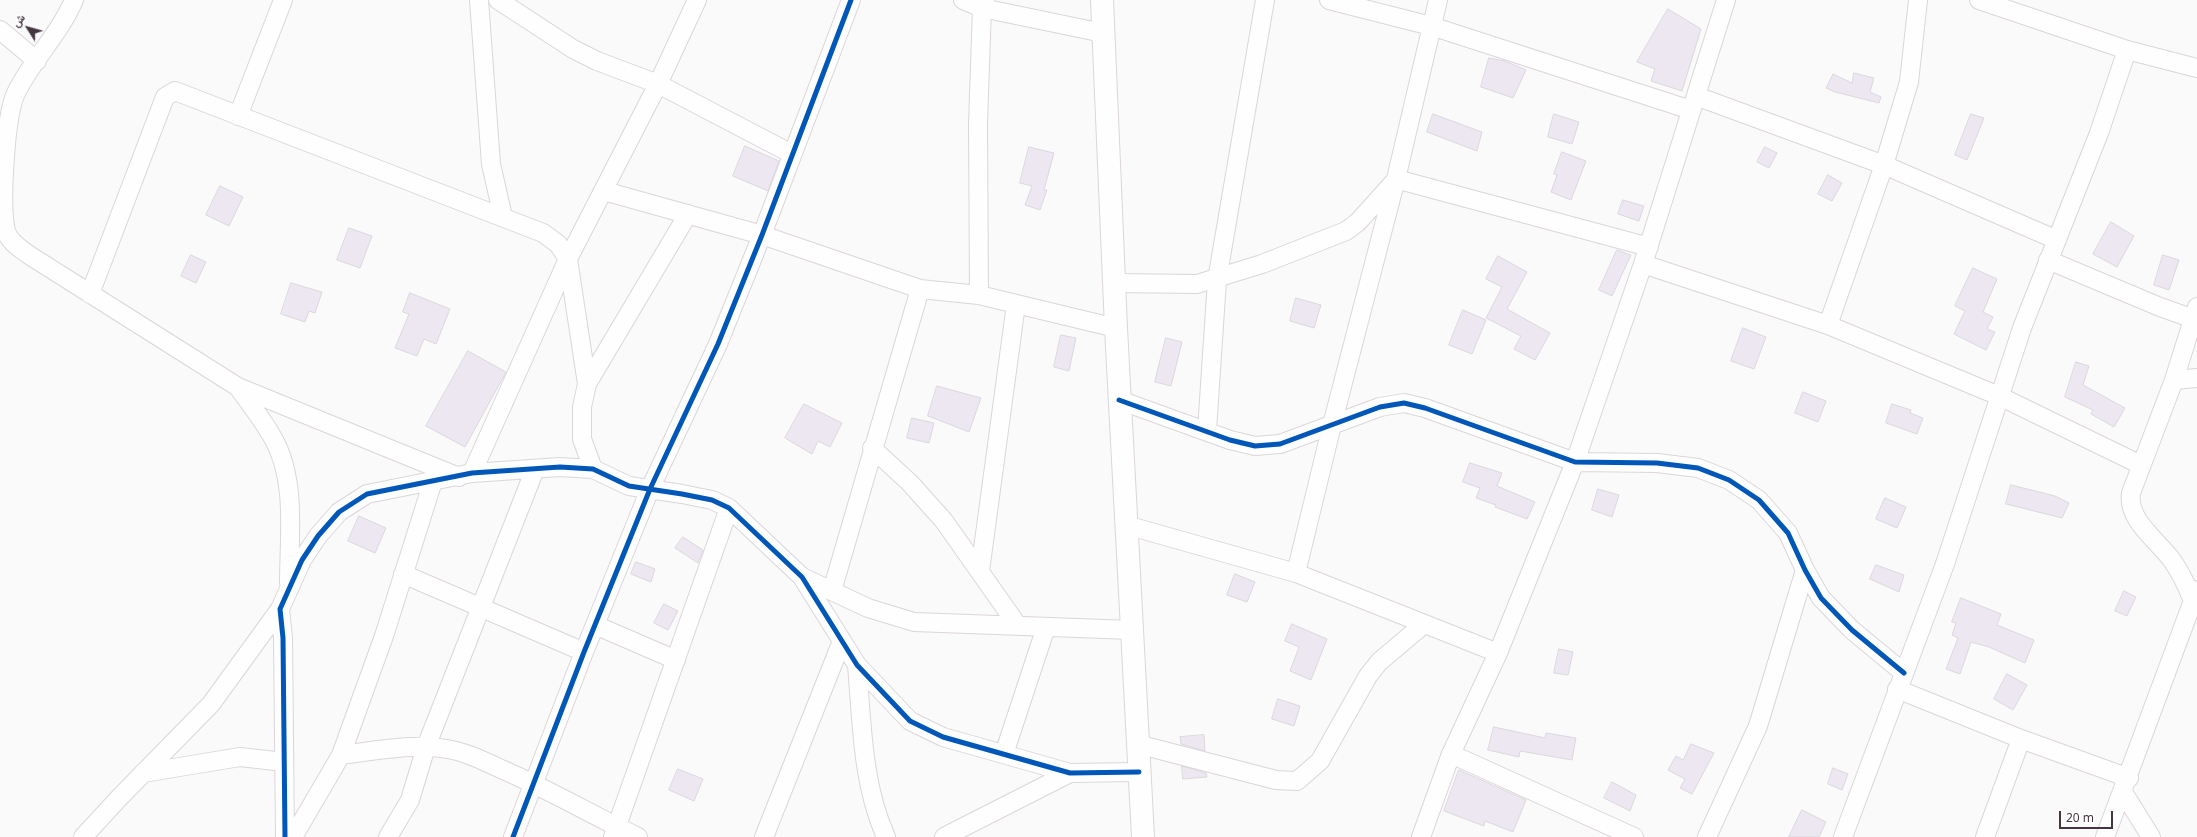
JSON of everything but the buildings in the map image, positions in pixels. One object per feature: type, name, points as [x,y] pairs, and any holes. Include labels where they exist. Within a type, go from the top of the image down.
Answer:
[{"type":"street","points":[[74,0],[65,21],[36,61],[16,93],[10,110],[1,202],[6,232],[15,244],[29,255],[238,387],[465,475]]},
{"type":"street","points":[[238,116],[283,0]]},
{"type":"street","points":[[479,0],[491,164],[503,217]]},
{"type":"street","points":[[498,0],[573,49],[597,61],[658,84],[792,154]]},
{"type":"street","points":[[465,475],[568,259],[658,84],[697,0]]},
{"type":"street","points":[[513,837],[584,652],[650,489],[718,344],[762,235],[850,0]]},
{"type":"street","points":[[963,0],[1103,33]]},
{"type":"street","points":[[1102,0],[1119,400],[1143,837]]},
{"type":"street","points":[[1207,430],[1217,280],[1265,0]]},
{"type":"street","points":[[1329,0],[1431,26],[1694,103],[1884,165],[2056,240]]},
{"type":"street","points":[[1296,573],[1332,425],[1396,180],[1438,0]]},
{"type":"street","points":[[1421,837],[1450,754],[1498,653],[1575,462],[1649,247],[1726,0]]},
{"type":"street","points":[[1828,325],[1884,165],[1909,82],[1918,0]]},
{"type":"street","points":[[1979,0],[2127,50],[2197,68]]},
{"type":"street","points":[[979,295],[978,124],[983,4]]},
{"type":"street","points":[[0,30],[36,61]]},
{"type":"street","points":[[1842,837],[1945,564],[2022,328],[2099,133],[2127,50]]},
{"type":"street","points":[[90,294],[166,98],[175,92],[543,233],[558,244],[568,259],[587,384]]},
{"type":"street","points":[[1114,283],[1197,284],[1217,280],[1346,231],[1358,222],[1396,180]]},
{"type":"street","points":[[1396,180],[1649,247]]},
{"type":"street","points":[[604,191],[762,235],[920,289],[979,295],[1116,328]]},
{"type":"street","points":[[593,469],[582,439],[582,407],[587,384],[688,214]]},
{"type":"street","points":[[2048,260],[2160,307],[2196,313],[2174,380],[2130,493],[2129,503],[2134,516],[2172,560],[2185,582],[2195,595],[2106,837]]},
{"type":"street","points":[[1643,264],[1828,325],[1999,396],[2141,465]]},
{"type":"street","points":[[832,591],[872,448],[920,289]]},
{"type":"street","points":[[980,571],[1016,304]]},
{"type":"street","points":[[2174,380],[2197,378]]},
{"type":"street","points":[[238,387],[274,438],[284,464],[289,488],[289,589]]},
{"type":"street","points":[[1119,400],[1207,430],[1230,440],[1255,446],[1280,444],[1380,407],[1404,403],[1425,408],[1575,462],[1657,463],[1684,466],[1698,468],[1728,480],[1759,500],[1788,533],[1805,570],[1821,598],[1900,681],[2126,785],[2151,837]]},
{"type":"street","points":[[872,448],[910,483],[944,520],[1018,626]]},
{"type":"street","points":[[83,837],[143,773],[212,704],[280,609],[302,560],[318,536],[339,512],[367,494],[465,475],[560,467],[593,469],[629,486],[712,500],[730,508],[802,577],[857,665],[910,721],[944,737],[1070,774],[1139,772]]},
{"type":"street","points":[[388,837],[410,800],[426,747],[535,469]]},
{"type":"street","points":[[293,837],[341,756],[384,636],[434,481]]},
{"type":"street","points":[[615,832],[730,508]]},
{"type":"street","points":[[1126,524],[1296,573],[1498,653]]},
{"type":"street","points":[[1707,837],[1758,726],[1805,570]]},
{"type":"street","points":[[403,574],[480,609],[584,652]]},
{"type":"street","points":[[802,577],[868,608],[914,622],[1132,630]]},
{"type":"street","points":[[280,609],[282,638],[285,837]]},
{"type":"street","points":[[1137,744],[1276,780],[1297,781],[1320,761],[1368,676],[1424,624]]},
{"type":"street","points":[[595,625],[676,660]]},
{"type":"street","points":[[1004,754],[1046,627]]},
{"type":"street","points":[[764,837],[842,641]]},
{"type":"street","points":[[857,665],[867,771],[872,795],[886,837]]},
{"type":"street","points":[[1985,837],[2021,738]]},
{"type":"street","points":[[341,756],[389,749],[426,747],[447,749],[472,756],[534,783],[615,832],[638,837]]},
{"type":"street","points":[[1450,754],[1634,837]]},
{"type":"street","points":[[143,773],[240,757],[284,762]]},
{"type":"street","points":[[944,837],[1070,774]]},
{"type":"cycle path","points":[[513,837],[584,652],[650,489],[718,344],[762,235],[851,0]]},
{"type":"cycle path","points":[[1119,400],[1230,440],[1255,446],[1280,444],[1380,407],[1404,403],[1425,408],[1575,462],[1657,463],[1698,468],[1729,480],[1759,500],[1788,533],[1805,570],[1821,598],[1852,630],[1904,673]]},
{"type":"cycle path","points":[[285,837],[283,638],[280,609],[302,560],[318,536],[339,512],[367,494],[472,473],[560,467],[593,469],[629,486],[712,500],[729,508],[802,577],[857,665],[910,721],[943,737],[1070,773],[1139,772]]}]
